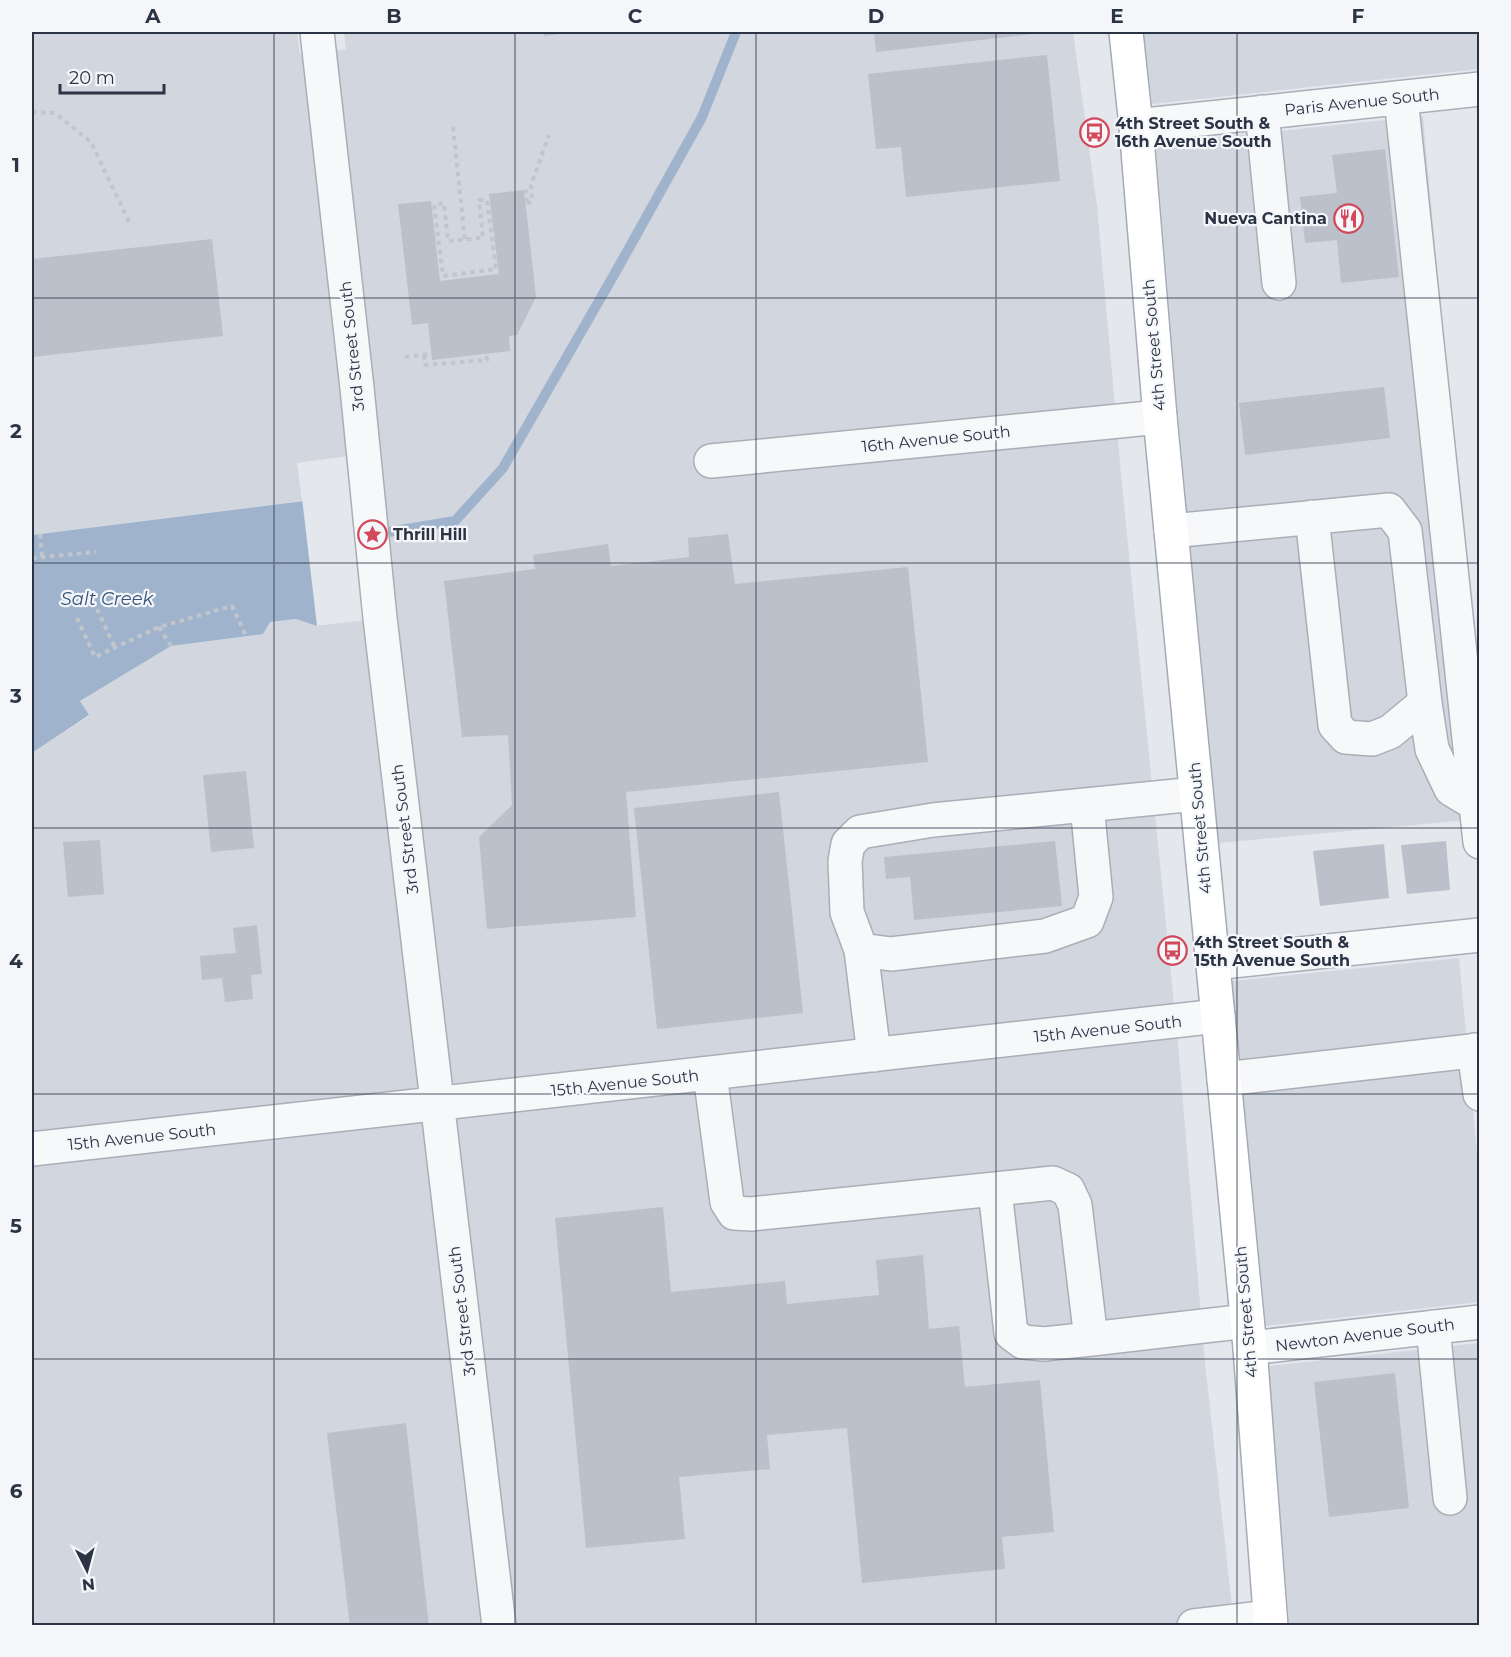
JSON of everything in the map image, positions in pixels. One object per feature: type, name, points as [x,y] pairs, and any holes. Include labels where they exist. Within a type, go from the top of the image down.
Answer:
[{"type":"main road","name":"4th Street South","points":[[1126,32],[1160,417],[1249,1335],[1270,1622]]},
{"type":"street","name":"3rd Street South","points":[[317,32],[380,618],[499,1626]]},
{"type":"street","name":"Paris Avenue South","points":[[1136,126],[1479,89]]},
{"type":"street","points":[[1401,98],[1479,842]]},
{"type":"street","points":[[1262,112],[1279,283]]},
{"type":"street","name":"16th Avenue South","points":[[711,461],[1160,417]]},
{"type":"street","points":[[1171,531],[1389,510],[1405,531],[1432,749],[1451,789],[1476,804]]},
{"type":"street","points":[[1312,517],[1335,725],[1346,737],[1372,740],[1389,732],[1425,703]]},
{"type":"street","points":[[874,1054],[861,950],[847,912],[845,861],[848,844],[860,832],[933,820],[1196,794]]},
{"type":"street","points":[[861,950],[891,954],[1045,936],[1087,921],[1096,897],[1087,806]]},
{"type":"street","points":[[1212,963],[1479,935]]},
{"type":"street","name":"15th Avenue South","points":[[32,1149],[1218,1016]]},
{"type":"street","points":[[1224,1079],[1477,1050],[1479,1094]]},
{"type":"street","points":[[710,1074],[727,1202],[734,1213],[751,1214],[995,1190],[1053,1182],[1068,1190],[1075,1205],[1090,1339]]},
{"type":"street","name":"Newton Avenue South","points":[[995,1190],[1011,1333],[1023,1342],[1044,1344],[1090,1339],[1434,1327],[1475,1317]]},
{"type":"street","points":[[1434,1327],[1450,1498]]},
{"type":"street","points":[[1194,1626],[1270,1622]]},
{"type":"path","points":[[32,112],[55,113],[92,142],[131,226]]},
{"type":"path","points":[[453,127],[465,240]]},
{"type":"path","points":[[524,192],[526,191],[527,203],[532,202],[531,184],[549,135]]},
{"type":"path","points":[[479,200],[487,200],[496,269],[442,276],[434,205],[444,203],[448,241],[465,240],[483,238],[479,200]]},
{"type":"path","points":[[405,357],[432,354]]},
{"type":"path","points":[[424,355],[425,365],[487,360],[486,354]]},
{"type":"path","points":[[40,534],[42,557]]},
{"type":"path","points":[[32,558],[96,552]]},
{"type":"path","points":[[77,618],[95,657],[159,627],[232,606],[246,636]]},
{"type":"path","points":[[97,609],[115,648]]},
{"type":"path","points":[[159,627],[171,646]]},
{"type":"shaded area","points":[[32,32],[297,32],[300,54],[346,49],[344,32],[1073,32],[1097,206],[1122,485],[1178,1044],[1205,1363],[1234,1625],[32,1626],[32,753],[89,716],[80,701],[171,646],[263,634],[269,622],[296,619],[317,626],[380,619],[363,454],[297,463],[302,501],[32,535]]},
{"type":"shaded area","points":[[1144,32],[1479,32],[1479,69],[1152,104]]},
{"type":"shaded area","points":[[1423,116],[1479,732],[1479,819],[1219,843],[1178,415],[1156,144]]},
{"type":"shaded area","points":[[1459,958],[1479,1175],[1479,1302],[1266,1326],[1232,981]]},
{"type":"shaded area","points":[[1479,1343],[1479,1625],[1289,1625],[1269,1366]]},
{"type":"water","name":"Salt Creek","points":[[368,493],[380,618],[317,626],[296,619],[270,622],[263,634],[171,646],[80,701],[89,715],[32,753],[32,535]]},
{"type":"pier","points":[[367,490],[383,618],[317,626],[302,498]]},
{"type":"building","points":[[543,32],[570,32],[570,33],[544,36]]},
{"type":"building","points":[[874,32],[1041,32],[1041,33],[876,52]]},
{"type":"building","points":[[1047,55],[1060,181],[906,197],[901,147],[876,149],[868,74]]},
{"type":"building","name":"Nueva Cantina","points":[[1385,149],[1399,277],[1341,283],[1337,240],[1305,243],[1300,197],[1337,193],[1332,155]]},
{"type":"building","points":[[524,190],[536,297],[517,335],[509,336],[510,351],[432,360],[428,323],[412,325],[398,204],[431,201],[440,281],[499,274],[489,194]]},
{"type":"building","points":[[212,239],[223,336],[32,357],[32,259]]},
{"type":"building","points":[[1384,387],[1390,438],[1245,455],[1239,403]]},
{"type":"building","points":[[728,534],[735,584],[908,567],[928,762],[626,792],[636,917],[487,929],[479,837],[512,805],[508,735],[462,737],[444,581],[535,569],[533,555],[608,544],[611,566],[689,557],[688,538]]},
{"type":"building","points":[[246,771],[254,848],[211,852],[203,775]]},
{"type":"building","points":[[779,792],[803,1013],[657,1029],[634,808]]},
{"type":"building","points":[[100,840],[104,894],[68,897],[63,842]]},
{"type":"building","points":[[1055,841],[1062,906],[914,920],[910,877],[886,879],[884,857]]},
{"type":"building","points":[[1446,841],[1450,890],[1407,894],[1401,845]]},
{"type":"building","points":[[1384,844],[1389,898],[1320,906],[1313,851]]},
{"type":"building","points":[[257,925],[262,974],[251,975],[253,999],[225,1002],[222,978],[202,980],[200,956],[236,953],[233,928]]},
{"type":"building","points":[[663,1207],[671,1292],[785,1281],[787,1304],[879,1295],[876,1260],[923,1255],[929,1329],[959,1326],[965,1387],[1040,1380],[1054,1532],[1002,1537],[1005,1569],[862,1583],[847,1428],[767,1435],[770,1469],[679,1477],[685,1539],[586,1548],[555,1218]]},
{"type":"building","points":[[1395,1373],[1409,1508],[1329,1517],[1314,1382]]},
{"type":"building","points":[[406,1423],[429,1626],[350,1626],[327,1433]]},
{"type":"waterway","points":[[376,534],[455,521],[503,468],[702,117],[736,32]]},
{"type":"place","name":"4th Street South & 16th Avenue South","points":[[1094,132]]},
{"type":"place","name":"Nueva Cantina","points":[[1348,218]]},
{"type":"place","name":"Thrill Hill","points":[[372,534]]},
{"type":"place","name":"4th Street South & 15th Avenue South","points":[[1173,951]]}]
